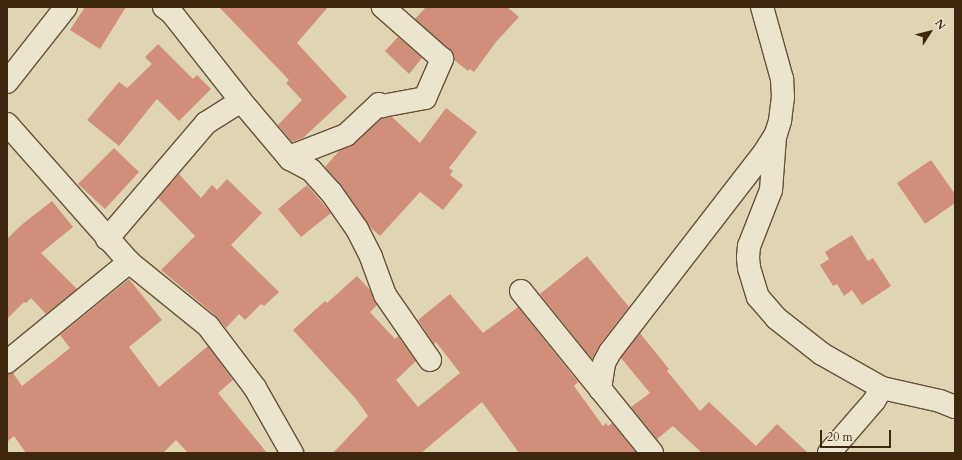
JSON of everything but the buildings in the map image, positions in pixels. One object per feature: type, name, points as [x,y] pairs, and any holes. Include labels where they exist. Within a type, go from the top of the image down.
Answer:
[{"type":"street","points":[[7,82],[66,7]]},
{"type":"street","points":[[164,7],[172,12],[241,101],[290,159],[311,170],[331,192],[353,223],[371,257],[385,295],[430,360]]},
{"type":"street","points":[[290,159],[297,154],[346,135],[379,104],[382,106],[425,98],[442,60],[383,7]]},
{"type":"street","points":[[762,7],[782,79],[782,109],[776,134],[771,190],[749,246],[749,268],[758,297],[776,318],[822,354],[882,388],[940,401],[955,406]]},
{"type":"street","points":[[108,239],[206,123],[241,101]]},
{"type":"street","points":[[7,124],[129,262],[208,326],[255,388],[292,453]]},
{"type":"street","points":[[600,389],[604,363],[610,352],[764,153],[776,134]]},
{"type":"street","points":[[7,362],[129,262]]},
{"type":"street","points":[[521,291],[652,453]]},
{"type":"street","points":[[829,453],[874,401],[882,388]]}]
